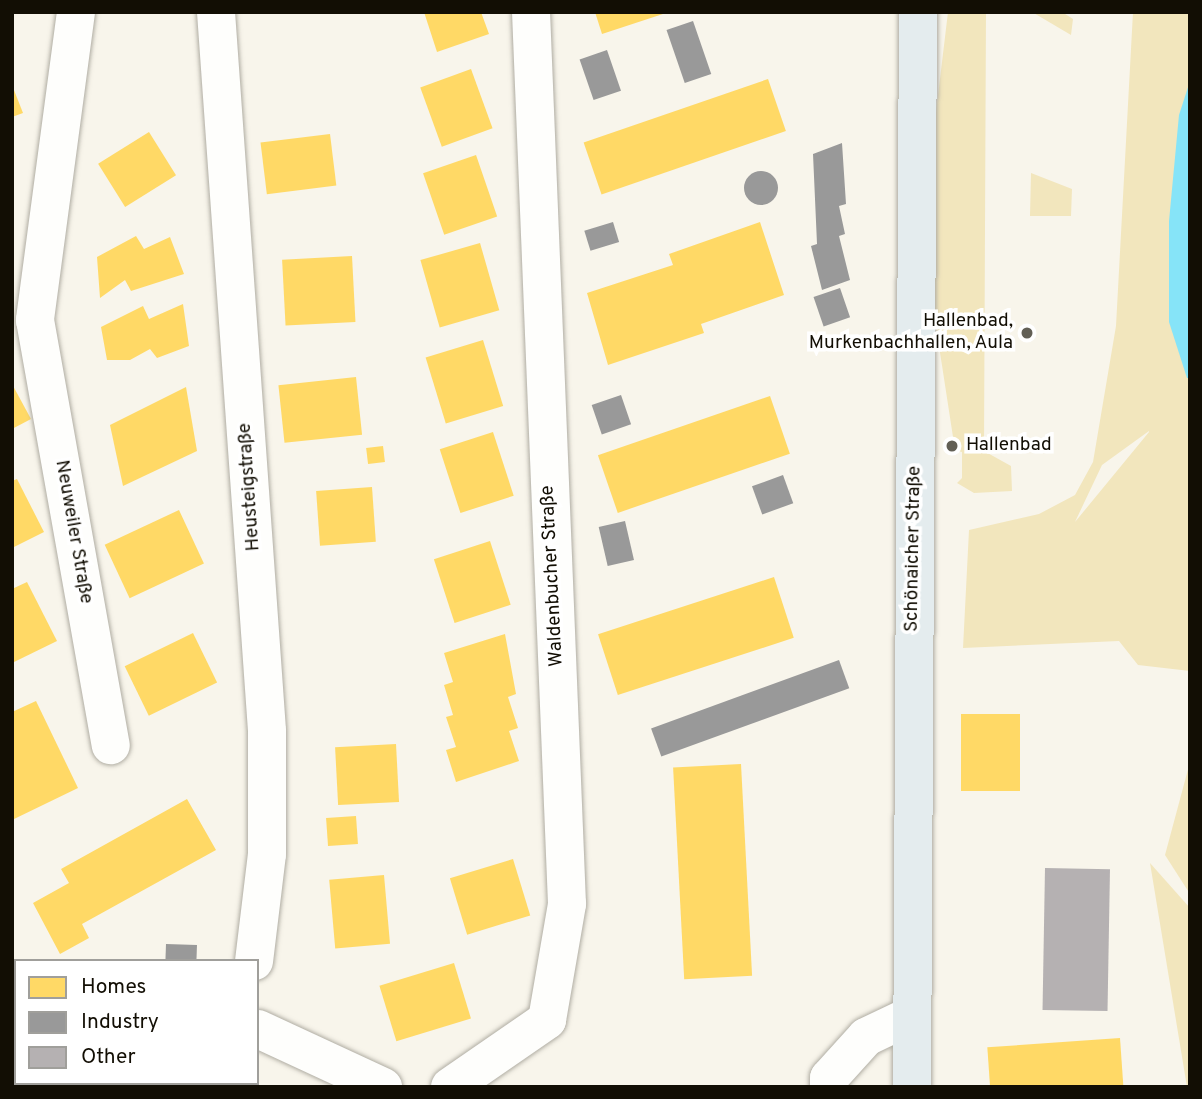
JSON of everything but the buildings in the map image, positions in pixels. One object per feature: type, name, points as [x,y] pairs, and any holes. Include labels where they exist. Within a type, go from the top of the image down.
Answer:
[{"type":"main road","name":"Schönaicher Straße","points":[[912,1087],[910,1016],[918,12]]},
{"type":"street","name":"Neuweiler Straße","points":[[76,12],[23,323],[111,745]]},
{"type":"street","name":"Heusteigstraße","points":[[216,12],[267,731],[267,854],[254,959]]},
{"type":"street","name":"Waldenbucher Straße","points":[[450,1087],[547,1020],[567,904],[531,12]]},
{"type":"street","points":[[829,1087],[829,1078],[866,1037],[910,1016]]},
{"type":"street","points":[[259,1029],[383,1087]]},
{"type":"shaded area","points":[[948,12],[986,12],[984,451],[1011,466],[1012,491],[974,493],[957,483],[962,478],[962,452],[955,450],[935,320],[931,154]]},
{"type":"shaded area","points":[[1032,12],[1062,12],[1073,19],[1071,35]]},
{"type":"shaded area","points":[[1133,12],[1190,12],[1190,671],[1138,665],[1119,641],[963,648],[969,530],[1039,514],[1075,495],[1093,462],[1116,326]],"holes":[[[1149,432],[1075,522],[1102,465]]]},
{"type":"shaded area","points":[[1031,173],[1072,189],[1071,216],[1030,216]]},
{"type":"shaded area","points":[[1190,762],[1190,894],[1165,855]]},
{"type":"shaded area","points":[[1150,863],[1190,908],[1190,1087],[1187,1087]]},
{"type":"water","points":[[1190,81],[1190,378],[1187,378],[1169,322],[1169,221],[1179,115]]},
{"type":"railway","points":[[12,1072],[14,1080]]},
{"type":"place","name":"Hallenbad, Murkenbachhallen, Aula","points":[[1027,333]]},
{"type":"place","name":"Hallenbad","points":[[952,446]]}]
